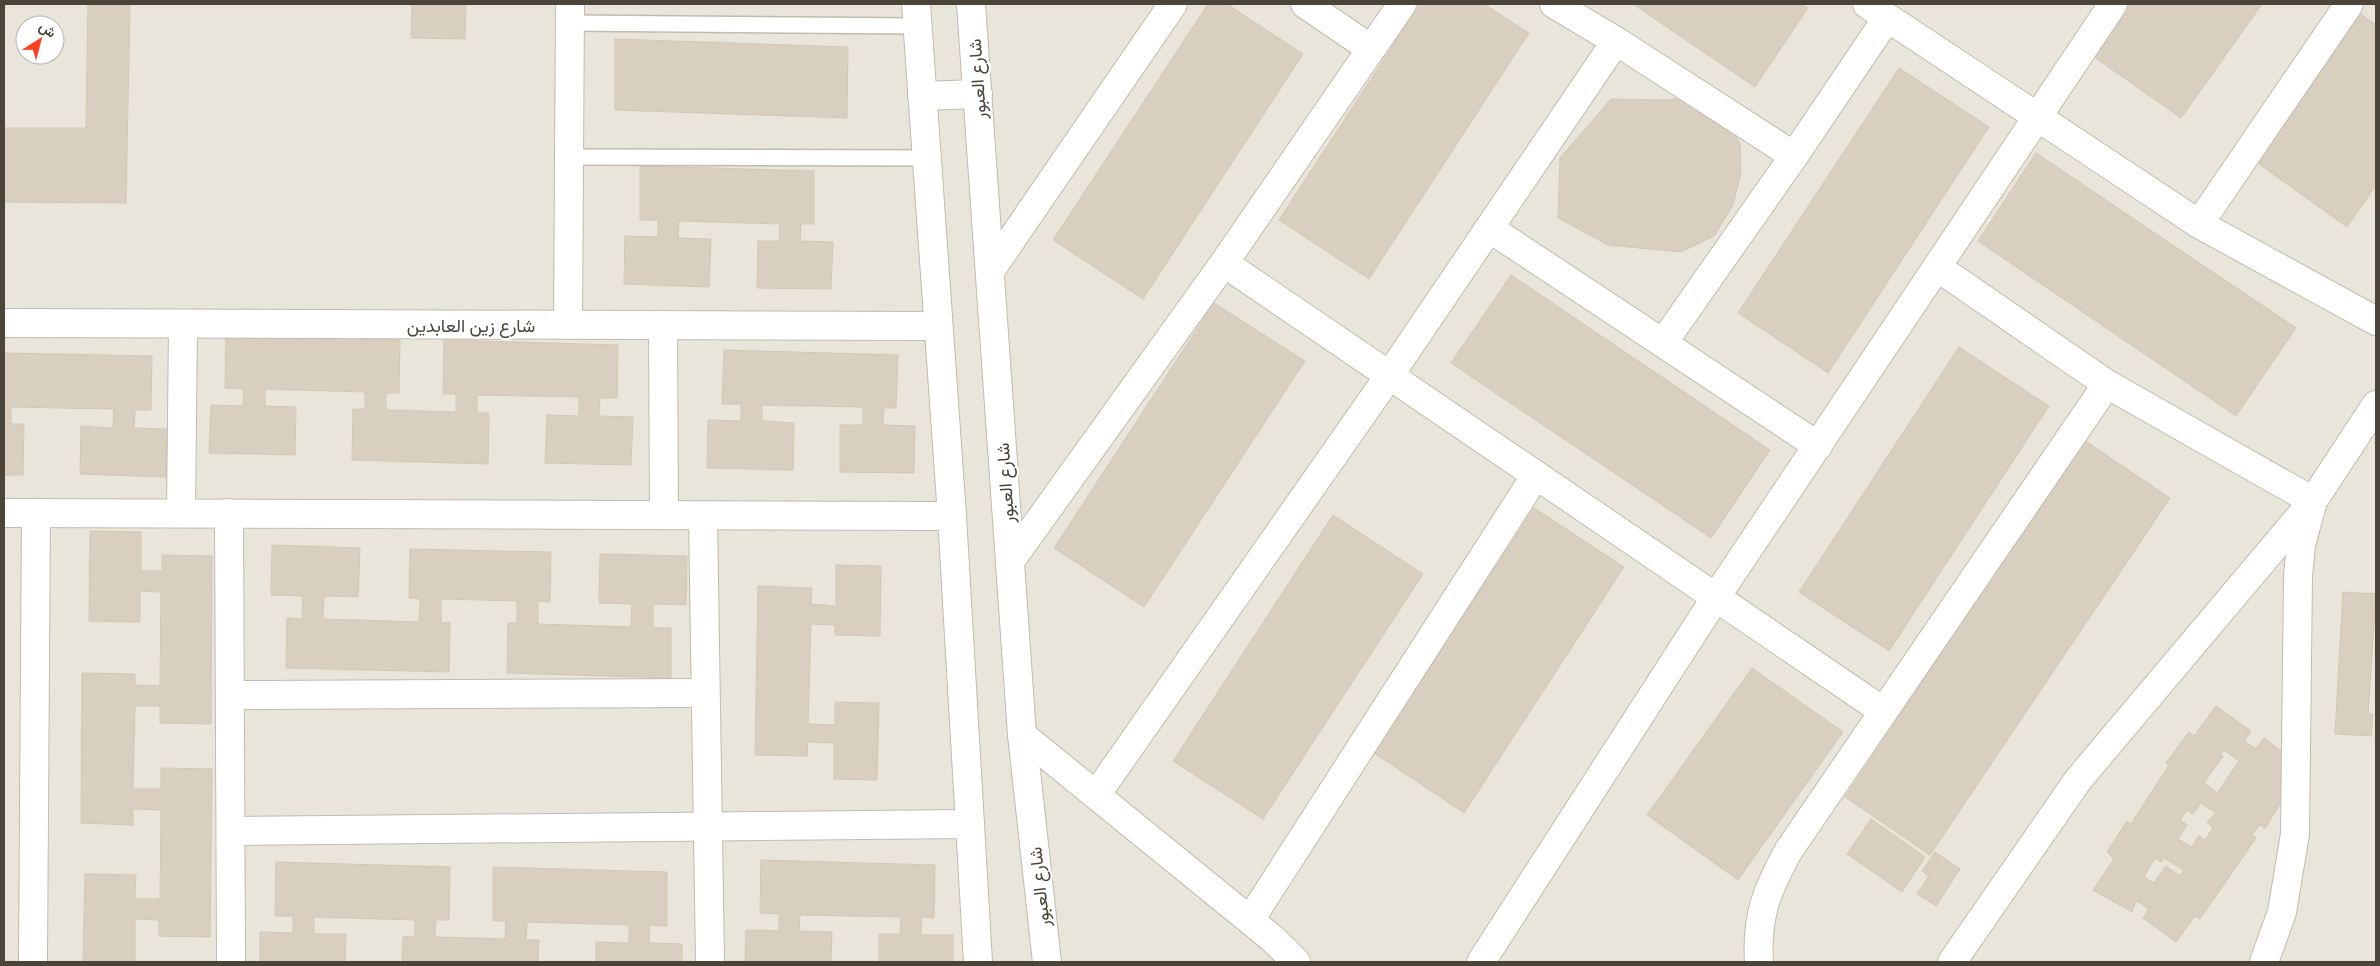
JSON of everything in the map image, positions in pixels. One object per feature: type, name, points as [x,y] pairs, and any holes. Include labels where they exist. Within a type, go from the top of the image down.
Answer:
[{"type":"street","name":"شارع العبور","points":[[971,4],[1022,734],[1048,962]]},
{"type":"street","points":[[990,271],[1173,4]]},
{"type":"street","points":[[1305,4],[1371,49]]},
{"type":"street","points":[[1011,560],[1224,263],[1402,4]]},
{"type":"street","points":[[1554,4],[1616,41],[1794,156]]},
{"type":"street","points":[[1481,962],[1716,597],[2038,118],[2112,4]]},
{"type":"street","points":[[2199,224],[2349,4]]},
{"type":"street","points":[[1663,343],[1794,156],[1877,11],[2199,224],[2376,321]]},
{"type":"street","points":[[568,325],[570,14]]},
{"type":"street","points":[[917,15],[952,516],[978,962]]},
{"type":"street","points":[[1096,795],[1389,376],[1616,41]]},
{"type":"street","points":[[922,96],[978,94]]},
{"type":"street","points":[[1489,228],[1818,446]]},
{"type":"street","points":[[1224,263],[1883,711]]},
{"type":"street","points":[[1937,267],[2107,384],[2312,501]]},
{"type":"street","name":"شارع زين العابدين","points":[[4,323],[938,326]]},
{"type":"street","points":[[181,513],[182,324]]},
{"type":"street","points":[[662,325],[664,515]]},
{"type":"street","points":[[1759,962],[1757,936],[1763,907],[1772,881],[1789,850],[2107,384]]},
{"type":"street","points":[[1952,962],[2078,780],[2312,501],[2376,405]]},
{"type":"street","points":[[1250,920],[1536,475]]},
{"type":"street","points":[[2264,962],[2282,912],[2295,834],[2298,576],[2301,544],[2312,501]]},
{"type":"street","points":[[4,512],[952,516]]},
{"type":"street","points":[[33,962],[36,513]]},
{"type":"street","points":[[229,513],[231,962]]},
{"type":"street","points":[[704,516],[706,827],[710,962]]},
{"type":"street","points":[[230,694],[705,692]]},
{"type":"street","points":[[1022,734],[1250,920],[1296,962]]},
{"type":"street","points":[[230,831],[970,824]]},
{"type":"lane","points":[[570,14],[917,15]]},
{"type":"lane","points":[[569,157],[927,158]]},
{"type":"shaded area","points":[[4,4],[2376,4],[2376,962],[4,962]]},
{"type":"building","points":[[88,4],[130,4],[126,203],[4,202],[4,128],[86,128]]},
{"type":"building","points":[[412,4],[466,4],[465,39],[411,38]]},
{"type":"building","points":[[1208,4],[1227,4],[1303,54],[1143,299],[1053,240]]},
{"type":"building","points":[[1420,4],[1484,4],[1529,33],[1369,279],[1279,220]]},
{"type":"building","points":[[1633,4],[1801,4],[1808,8],[1755,87]]},
{"type":"building","points":[[2125,4],[2262,4],[2181,118],[2090,54]]},
{"type":"building","points":[[2361,14],[2376,25],[2376,185],[2347,227],[2256,162]]},
{"type":"building","points":[[615,39],[848,47],[847,118],[615,110]]},
{"type":"building","points":[[1899,68],[1989,127],[1828,373],[1738,313]]},
{"type":"building","points":[[1692,95],[1731,127],[1740,144],[1741,173],[1733,205],[1714,236],[1681,252],[1608,245],[1558,218],[1560,158],[1611,99],[1669,100]]},
{"type":"building","points":[[2036,153],[2296,328],[2236,416],[1978,241]]},
{"type":"building","points":[[640,166],[814,171],[814,224],[801,224],[800,241],[833,242],[831,289],[757,288],[758,241],[779,241],[780,224],[679,221],[678,238],[711,239],[709,287],[624,284],[625,236],[658,237],[658,220],[640,220]]},
{"type":"building","points":[[1511,275],[1770,450],[1711,538],[1451,363]]},
{"type":"building","points":[[1214,303],[1305,361],[1144,607],[1054,548]]},
{"type":"building","points":[[226,335],[400,340],[399,393],[386,393],[386,410],[456,412],[456,394],[443,394],[444,340],[618,345],[617,398],[600,398],[599,416],[633,417],[631,465],[545,463],[547,415],[579,416],[579,397],[477,395],[477,413],[489,413],[488,464],[352,460],[353,409],[365,409],[365,392],[265,389],[265,406],[296,407],[295,455],[209,453],[211,405],[243,406],[244,389],[225,388]]},
{"type":"building","points":[[1959,347],[2049,406],[1889,651],[1799,592]]},
{"type":"building","points":[[724,350],[898,355],[896,408],[884,408],[883,425],[915,426],[914,473],[840,472],[840,425],[863,425],[863,407],[762,405],[762,421],[794,423],[793,470],[707,468],[708,420],[741,421],[741,404],[722,404]]},
{"type":"building","points":[[4,353],[152,356],[151,410],[135,410],[134,428],[167,429],[166,477],[80,474],[81,426],[113,428],[114,409],[11,407],[11,424],[24,424],[23,475],[4,475]]},
{"type":"building","points":[[2084,440],[2170,498],[1930,855],[1845,797]]},
{"type":"building","points":[[1534,508],[1624,567],[1464,813],[1374,753]]},
{"type":"building","points":[[1333,515],[1423,574],[1263,819],[1173,761]]},
{"type":"building","points":[[90,531],[141,532],[141,571],[162,571],[162,555],[212,556],[211,724],[160,723],[160,706],[135,706],[133,789],[161,789],[161,768],[212,769],[210,937],[159,936],[159,920],[135,919],[135,962],[83,962],[85,874],[136,875],[135,899],[160,899],[161,810],[133,809],[133,825],[81,823],[82,673],[135,674],[135,685],[160,686],[161,592],[140,591],[140,622],[89,621]]},
{"type":"building","points":[[272,545],[360,548],[358,597],[324,596],[323,619],[419,622],[420,599],[409,598],[410,549],[551,552],[550,602],[538,601],[538,624],[631,627],[632,604],[599,603],[600,554],[687,556],[686,605],[653,604],[653,628],[671,628],[671,678],[507,673],[508,623],[517,623],[517,601],[441,599],[441,623],[450,622],[449,672],[286,668],[287,618],[302,619],[303,596],[271,595]]},
{"type":"building","points":[[836,565],[881,566],[880,636],[835,635],[835,625],[811,624],[808,724],[835,725],[835,702],[879,703],[877,780],[834,779],[834,743],[808,742],[807,756],[755,755],[758,586],[812,588],[811,604],[836,606]]},
{"type":"building","points":[[2343,592],[2376,594],[2368,714],[2373,714],[2371,736],[2335,734]]},
{"type":"building","points":[[1752,668],[1843,732],[1738,880],[1647,815]]},
{"type":"building","points":[[2216,706],[2251,731],[2244,741],[2256,749],[2264,738],[2294,761],[2279,785],[2285,789],[2282,793],[2285,796],[2265,828],[2259,825],[2252,835],[2256,838],[2200,919],[2195,916],[2176,942],[2143,918],[2149,909],[2140,903],[2136,901],[2132,912],[2093,890],[2114,859],[2107,852],[2127,821],[2131,824],[2169,765],[2166,763],[2189,732],[2194,736]],"holes":[[[2224,750],[2239,761],[2217,793],[2204,783],[2223,756],[2220,755]],[[2201,803],[2216,813],[2207,822],[2213,828],[2205,840],[2199,836],[2192,847],[2178,839],[2187,825],[2180,820],[2187,810],[2193,814]],[[2155,858],[2161,862],[2164,858],[2184,870],[2180,876],[2166,866],[2154,883],[2144,877]]]},
{"type":"building","points":[[1871,819],[1925,857],[1902,892],[1847,854]]},
{"type":"building","points":[[1935,852],[1960,869],[1936,906],[1917,894],[1929,876],[1922,871]]},
{"type":"building","points":[[761,860],[935,865],[934,918],[922,917],[921,935],[953,935],[953,962],[879,962],[879,934],[900,934],[901,917],[800,915],[799,931],[832,932],[831,962],[745,962],[746,930],[779,931],[779,914],[760,913]]},
{"type":"building","points":[[276,862],[450,867],[449,920],[436,920],[435,937],[505,939],[506,921],[493,921],[493,867],[667,872],[667,926],[650,925],[649,943],[682,944],[682,962],[596,962],[596,942],[629,943],[629,925],[527,922],[526,940],[539,940],[538,962],[402,962],[403,937],[415,936],[415,920],[314,917],[314,934],[346,934],[345,962],[260,962],[260,932],[293,933],[293,916],[275,916]]}]
